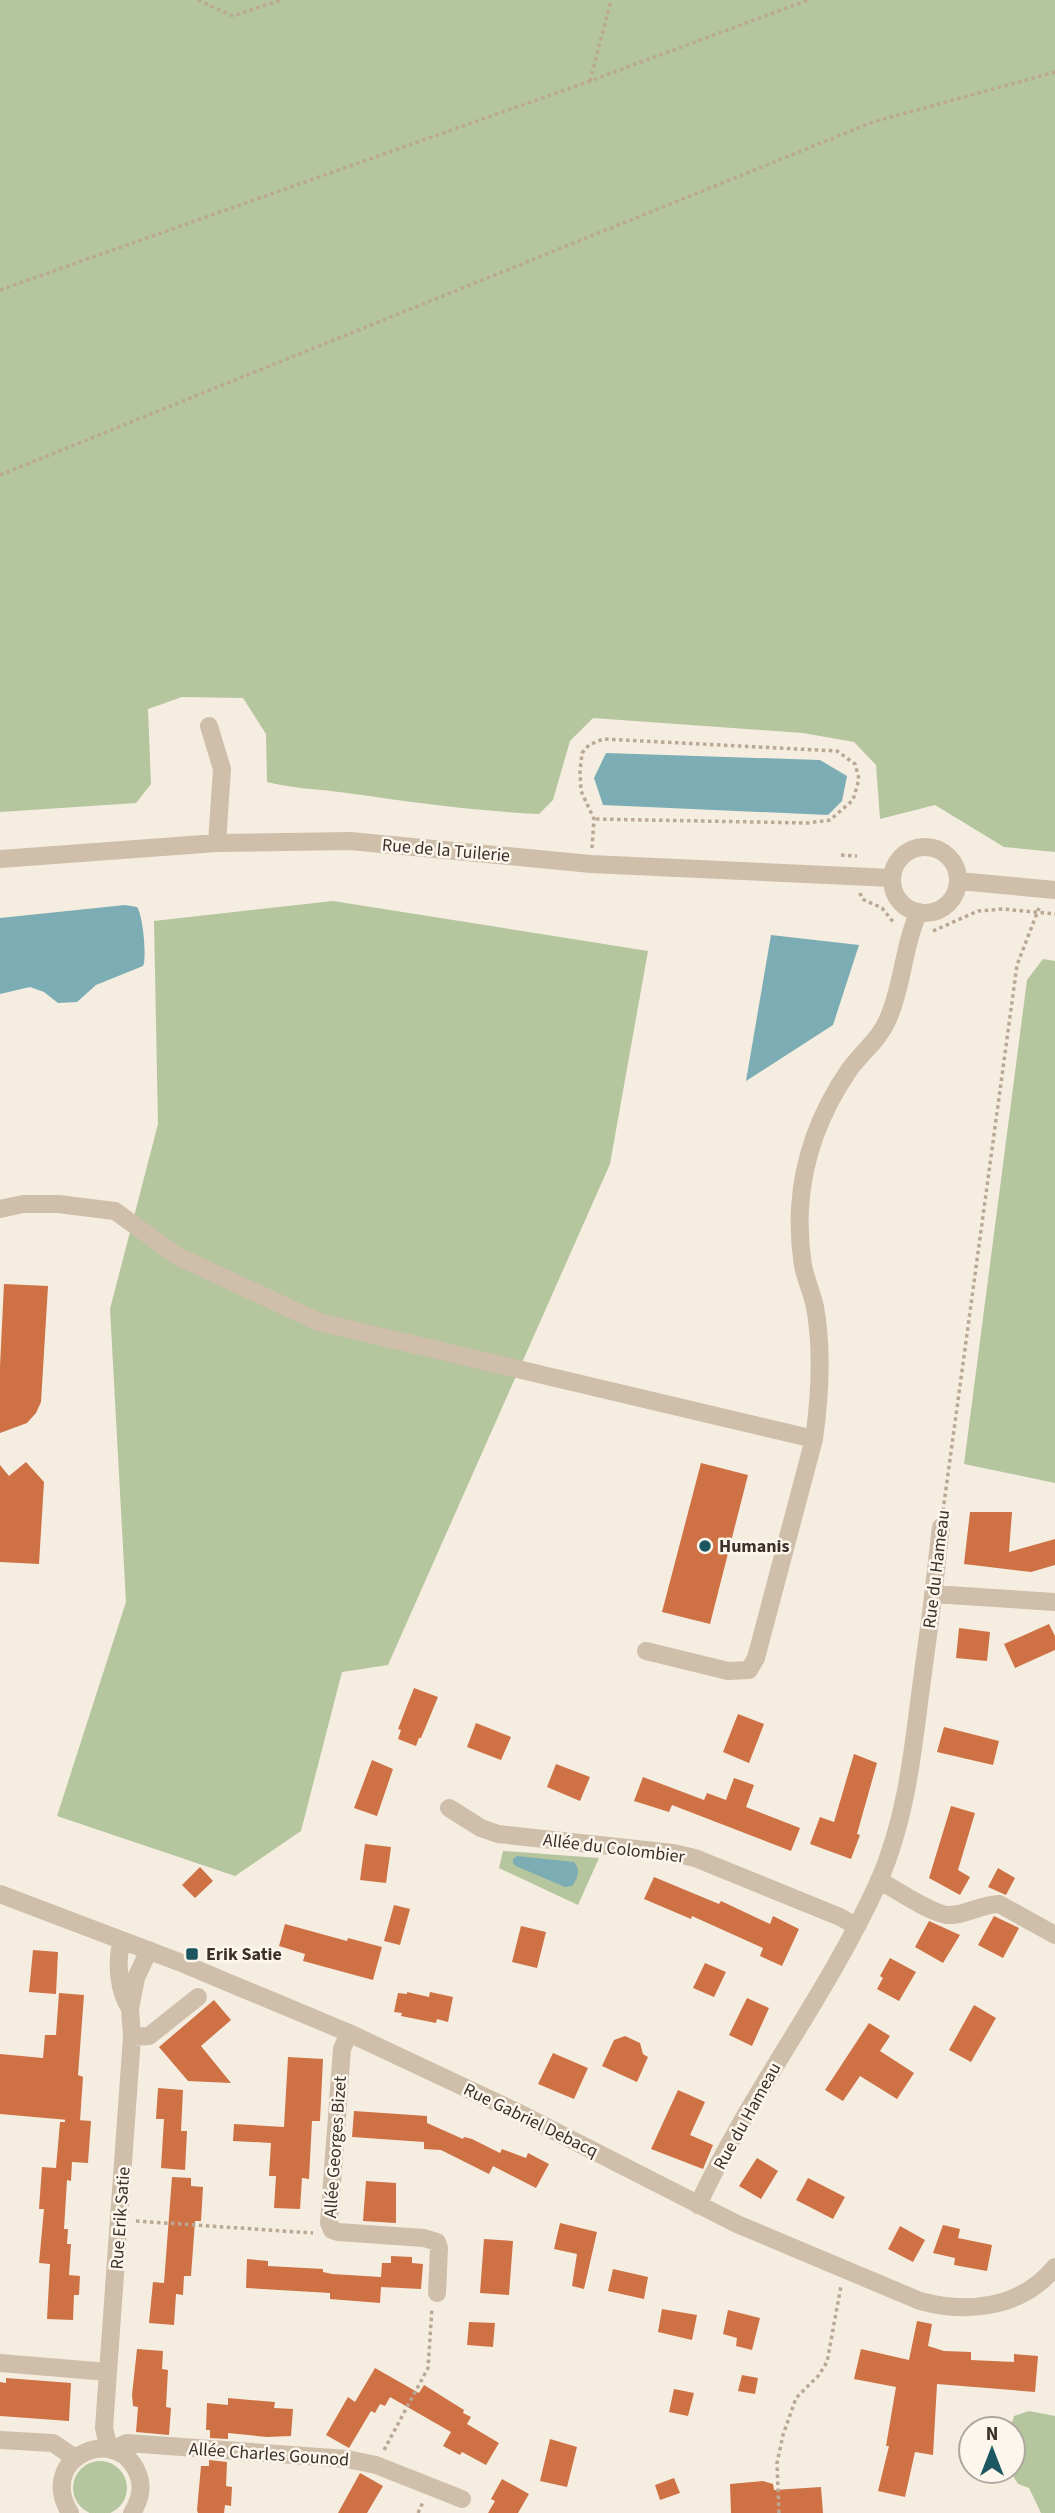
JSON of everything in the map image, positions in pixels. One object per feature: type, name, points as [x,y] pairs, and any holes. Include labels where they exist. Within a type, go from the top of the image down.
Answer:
[{"type":"street","points":[[209,726],[222,769],[217,843]]},
{"type":"street","name":"Rue de la Tuilerie","points":[[0,859],[217,843],[351,841],[592,864],[892,878]]},
{"type":"street","points":[[927,847],[946,853],[957,871],[959,881],[957,890],[946,906],[928,913],[902,904],[893,887],[892,878],[900,859],[917,848],[927,847]]},
{"type":"street","points":[[959,881],[1049,890]]},
{"type":"street","points":[[646,1651],[728,1671],[749,1670],[753,1665],[814,1439],[819,1405],[820,1350],[815,1306],[803,1268],[800,1235],[805,1164],[824,1114],[850,1069],[880,1035],[889,1018],[912,927],[919,912]]},
{"type":"street","points":[[0,1209],[23,1204],[58,1204],[115,1211],[177,1256],[319,1322],[814,1439]]},
{"type":"street","name":"Rue du Hameau","points":[[698,2205],[779,2057],[856,1926],[879,1880],[898,1829],[906,1795],[941,1527]]},
{"type":"street","points":[[933,1594],[1055,1602]]},
{"type":"street","name":"Allée du Colombier","points":[[449,1808],[481,1828],[498,1834],[673,1853],[695,1858],[856,1926]]},
{"type":"street","points":[[879,1880],[939,1913],[951,1915],[989,1904],[999,1904],[1055,1935]]},
{"type":"street","name":"Rue Gabriel Debacq","points":[[0,1894],[349,2032],[519,2112],[698,2205],[846,2272],[920,2301],[969,2309],[1018,2297],[1039,2283],[1055,2267]]},
{"type":"street","name":"Rue Erik Satie","points":[[122,1941],[118,1956],[125,2001],[131,2009]]},
{"type":"street","name":"Rue Erik Satie","points":[[105,2449],[104,2428],[132,2037],[131,2009],[136,1978],[149,1951]]},
{"type":"street","points":[[132,2037],[149,2036],[198,1997]]},
{"type":"street","name":"Allée Georges Bizet","points":[[349,2032],[342,2049],[329,2223],[332,2230],[338,2232],[432,2239],[439,2248],[437,2293]]},
{"type":"street","points":[[0,2363],[108,2372]]},
{"type":"street","points":[[0,2441],[53,2443],[75,2458],[62,2479],[61,2490],[70,2513]]},
{"type":"street","name":"Allée Charles Gounod","points":[[75,2458],[127,2443],[325,2456],[376,2465],[462,2499]]},
{"type":"street","points":[[136,2471],[152,2446]]},
{"type":"street","points":[[105,2449],[122,2454],[136,2471],[140,2482],[138,2511]]},
{"type":"path","points":[[198,0],[233,16],[281,0]]},
{"type":"path","points":[[590,81],[611,0]]},
{"type":"path","points":[[0,290],[590,81],[808,0]]},
{"type":"path","points":[[0,475],[873,122],[1055,72]]},
{"type":"path","points":[[592,864],[594,819],[581,791],[580,771],[582,753],[589,745],[603,739],[837,751],[855,764],[859,779],[853,800],[830,820],[808,823],[594,819]]},
{"type":"path","name":"Rue du Hameau","points":[[941,1527],[1017,965],[1049,890]]},
{"type":"path","points":[[860,891],[862,899],[882,908],[894,923]]},
{"type":"path","points":[[933,932],[978,911],[1003,909],[1055,914]]},
{"type":"path","points":[[134,2221],[330,2234],[332,2230]]},
{"type":"path","points":[[779,2513],[776,2477],[783,2435],[796,2398],[819,2375],[827,2362],[846,2272]]},
{"type":"path","points":[[376,2465],[428,2368],[432,2308],[437,2293]]},
{"type":"green space","points":[[0,0],[1055,0],[1055,852],[1004,847],[935,805],[880,819],[876,765],[854,742],[803,733],[593,718],[570,741],[553,800],[539,814],[443,806],[297,788],[267,782],[266,734],[243,698],[182,697],[148,709],[151,784],[136,803],[0,812]]},
{"type":"green space","points":[[333,901],[648,951],[610,1164],[388,1665],[342,1672],[301,1831],[235,1876],[57,1816],[126,1602],[110,1309],[158,1124],[154,921]]},
{"type":"green space","points":[[1043,959],[1055,961],[1055,1483],[964,1464],[1027,980]]},
{"type":"green space","points":[[503,1851],[599,1858],[578,1905],[499,1868]]},
{"type":"green space","points":[[1029,2411],[1055,2416],[1055,2513],[1041,2513],[1029,2488],[1021,2485],[1027,2485],[1027,2415],[1017,2415]]},
{"type":"green space","points":[[100,2461],[119,2469],[127,2488],[119,2507],[100,2515],[81,2507],[73,2488],[81,2469]]},
{"type":"water","points":[[606,753],[820,760],[847,776],[842,801],[828,815],[603,805],[594,778]]},
{"type":"water","points":[[125,905],[137,907],[139,912],[143,927],[143,966],[96,985],[77,1002],[58,1003],[44,992],[30,987],[0,994],[0,918]]},
{"type":"water","points":[[771,935],[859,945],[833,1025],[746,1081]]},
{"type":"water","points":[[517,1856],[574,1862],[578,1871],[577,1877],[572,1886],[565,1887],[516,1866],[513,1859]]},
{"type":"building","points":[[4,1284],[48,1286],[41,1402],[27,1423],[0,1433],[0,1366]]},
{"type":"building","points":[[26,1462],[44,1482],[39,1564],[0,1562],[0,1465],[9,1476]]},
{"type":"building","name":"Humanis","points":[[701,1463],[748,1475],[710,1624],[662,1612]]},
{"type":"building","points":[[970,1512],[1012,1512],[1009,1552],[1055,1539],[1055,1565],[1031,1572],[964,1564]]},
{"type":"building","points":[[1049,1624],[1055,1636],[1055,1650],[1015,1668],[1004,1644]]},
{"type":"building","points":[[959,1628],[990,1632],[987,1661],[956,1658]]},
{"type":"building","points":[[414,1688],[438,1697],[416,1746],[398,1739],[401,1730],[398,1729]]},
{"type":"building","points":[[738,1714],[764,1724],[749,1763],[723,1752]]},
{"type":"building","points":[[476,1723],[511,1737],[501,1760],[467,1747]]},
{"type":"building","points":[[944,1727],[999,1741],[993,1765],[937,1752]]},
{"type":"building","points":[[854,1754],[877,1763],[857,1834],[860,1835],[851,1859],[810,1844],[820,1817],[834,1822]]},
{"type":"building","points":[[372,1760],[393,1769],[377,1816],[354,1808]]},
{"type":"building","points":[[556,1764],[590,1777],[580,1801],[547,1787]]},
{"type":"building","points":[[643,1777],[704,1800],[707,1793],[726,1800],[734,1778],[754,1785],[746,1807],[800,1828],[791,1851],[672,1805],[669,1812],[634,1801]]},
{"type":"building","points":[[951,1806],[975,1813],[958,1870],[970,1877],[960,1895],[929,1878]]},
{"type":"building","points":[[365,1844],[391,1847],[386,1883],[360,1880]]},
{"type":"building","points":[[200,1867],[213,1881],[195,1898],[182,1885]]},
{"type":"building","points":[[998,1868],[1015,1878],[1006,1895],[988,1887]]},
{"type":"building","points":[[654,1877],[719,1904],[721,1901],[770,1924],[773,1916],[799,1929],[782,1966],[760,1956],[763,1948],[692,1916],[691,1919],[644,1899]]},
{"type":"building","points":[[394,1905],[410,1909],[400,1945],[384,1941]]},
{"type":"building","points":[[994,1916],[1019,1928],[1003,1958],[978,1945]]},
{"type":"building","points":[[929,1921],[960,1935],[943,1963],[915,1947]]},
{"type":"building","points":[[285,1924],[347,1941],[348,1938],[382,1947],[373,1980],[303,1961],[305,1954],[279,1946]]},
{"type":"building","points":[[521,1926],[546,1932],[537,1968],[512,1962]]},
{"type":"building","points":[[33,1950],[58,1952],[56,1994],[29,1992]]},
{"type":"building","points":[[890,1958],[916,1972],[899,2001],[877,1989],[883,1978],[880,1976]]},
{"type":"building","points":[[705,1963],[726,1972],[714,1997],[693,1988]]},
{"type":"building","points":[[407,1992],[429,1997],[430,1992],[453,1997],[448,2022],[437,2019],[436,2023],[394,2012],[398,1993]]},
{"type":"building","points":[[59,1993],[84,1995],[78,2075],[83,2077],[80,2121],[0,2114],[0,2054],[43,2058],[45,2035],[56,2035]]},
{"type":"building","points":[[747,1998],[769,2008],[752,2046],[729,2035]]},
{"type":"building","points":[[214,2000],[231,2020],[201,2046],[231,2083],[188,2081],[159,2047]]},
{"type":"building","points":[[974,2005],[996,2018],[971,2062],[949,2050]]},
{"type":"building","points":[[869,2023],[890,2036],[880,2051],[914,2073],[897,2099],[860,2076],[843,2101],[825,2090]]},
{"type":"building","points":[[625,2036],[640,2043],[643,2054],[648,2057],[637,2082],[602,2066],[614,2040]]},
{"type":"building","points":[[553,2053],[588,2068],[574,2099],[538,2084]]},
{"type":"building","points":[[288,2057],[323,2059],[320,2121],[312,2121],[309,2179],[302,2178],[300,2209],[274,2208],[276,2176],[269,2176],[271,2143],[233,2141],[234,2124],[284,2127]]},
{"type":"building","points":[[158,2088],[183,2090],[181,2131],[187,2131],[185,2170],[161,2168],[164,2119],[156,2119]]},
{"type":"building","points":[[678,2090],[705,2102],[690,2135],[713,2145],[703,2169],[651,2149]]},
{"type":"building","points":[[354,2111],[427,2116],[427,2123],[463,2139],[472,2139],[500,2153],[502,2149],[526,2158],[528,2153],[549,2164],[536,2188],[493,2166],[489,2174],[441,2150],[424,2149],[424,2142],[352,2137]]},
{"type":"building","points":[[65,2119],[91,2121],[88,2163],[72,2162],[71,2181],[67,2180],[64,2229],[68,2229],[67,2244],[71,2244],[69,2275],[80,2276],[79,2295],[74,2295],[73,2320],[47,2319],[50,2264],[39,2263],[44,2209],[39,2209],[42,2167],[56,2168],[60,2122],[65,2122]]},
{"type":"building","points":[[757,2158],[778,2171],[761,2199],[739,2186]]},
{"type":"building","points":[[172,2177],[191,2178],[191,2186],[203,2187],[201,2221],[195,2221],[191,2276],[184,2276],[183,2295],[176,2294],[174,2325],[149,2323],[153,2282],[164,2283]]},
{"type":"building","points":[[808,2178],[845,2197],[833,2219],[796,2200]]},
{"type":"building","points":[[366,2181],[396,2183],[396,2223],[363,2221]]},
{"type":"building","points":[[560,2223],[597,2232],[584,2289],[572,2286],[577,2254],[554,2249]]},
{"type":"building","points":[[943,2225],[960,2229],[958,2238],[992,2245],[987,2271],[954,2265],[955,2258],[933,2253]]},
{"type":"building","points":[[900,2226],[925,2240],[913,2262],[888,2249]]},
{"type":"building","points":[[484,2239],[513,2241],[509,2295],[480,2293]]},
{"type":"building","points":[[391,2256],[412,2257],[412,2263],[423,2264],[421,2289],[381,2287],[380,2303],[330,2299],[330,2293],[246,2288],[247,2259],[268,2261],[268,2266],[323,2269],[323,2272],[332,2274],[381,2277],[382,2263],[391,2263]]},
{"type":"building","points":[[613,2269],[648,2277],[644,2299],[608,2291]]},
{"type":"building","points":[[662,2309],[697,2315],[692,2340],[658,2332]]},
{"type":"building","points":[[728,2310],[760,2318],[752,2350],[736,2346],[737,2338],[723,2334]]},
{"type":"building","points":[[917,2321],[932,2324],[928,2346],[944,2351],[971,2352],[971,2360],[1014,2362],[1014,2354],[1038,2356],[1035,2392],[937,2384],[933,2455],[915,2452],[905,2497],[878,2491],[889,2446],[886,2446],[896,2387],[854,2379],[861,2349],[909,2360]]},
{"type":"building","points":[[469,2322],[495,2323],[493,2347],[467,2345]]},
{"type":"building","points":[[137,2349],[163,2351],[162,2369],[168,2370],[166,2407],[171,2408],[169,2435],[136,2432],[138,2407],[133,2406],[132,2395]]},
{"type":"building","points":[[375,2368],[419,2393],[424,2385],[464,2410],[463,2413],[471,2417],[467,2424],[499,2443],[486,2465],[462,2452],[460,2455],[443,2446],[451,2432],[390,2397],[385,2406],[380,2404],[375,2413],[371,2411],[349,2448],[326,2435],[348,2397],[355,2402]]},
{"type":"building","points":[[742,2375],[758,2378],[755,2394],[738,2391]]},
{"type":"building","points":[[6,2378],[71,2383],[69,2421],[0,2416],[0,2382],[6,2383]]},
{"type":"building","points":[[674,2389],[694,2393],[688,2416],[669,2412]]},
{"type":"building","points":[[228,2398],[275,2402],[274,2408],[293,2409],[291,2436],[267,2437],[228,2433],[228,2439],[210,2438],[210,2430],[206,2430],[207,2403],[228,2405]]},
{"type":"building","points":[[550,2439],[577,2447],[567,2487],[540,2481]]},
{"type":"building","points":[[209,2460],[227,2462],[226,2486],[232,2487],[231,2506],[225,2505],[224,2513],[198,2513],[197,2510],[201,2466],[209,2466]]},
{"type":"building","points":[[360,2473],[383,2486],[367,2513],[338,2513]]},
{"type":"building","points":[[674,2478],[680,2493],[660,2500],[655,2485]]},
{"type":"building","points":[[502,2479],[529,2494],[518,2513],[488,2513],[495,2501],[491,2499]]},
{"type":"building","points":[[763,2481],[773,2484],[774,2490],[821,2487],[823,2513],[731,2513],[730,2484]]},
{"type":"place","name":"Humanis","points":[[705,1546]]},
{"type":"place","name":"Erik Satie","points":[[192,1954]]}]
